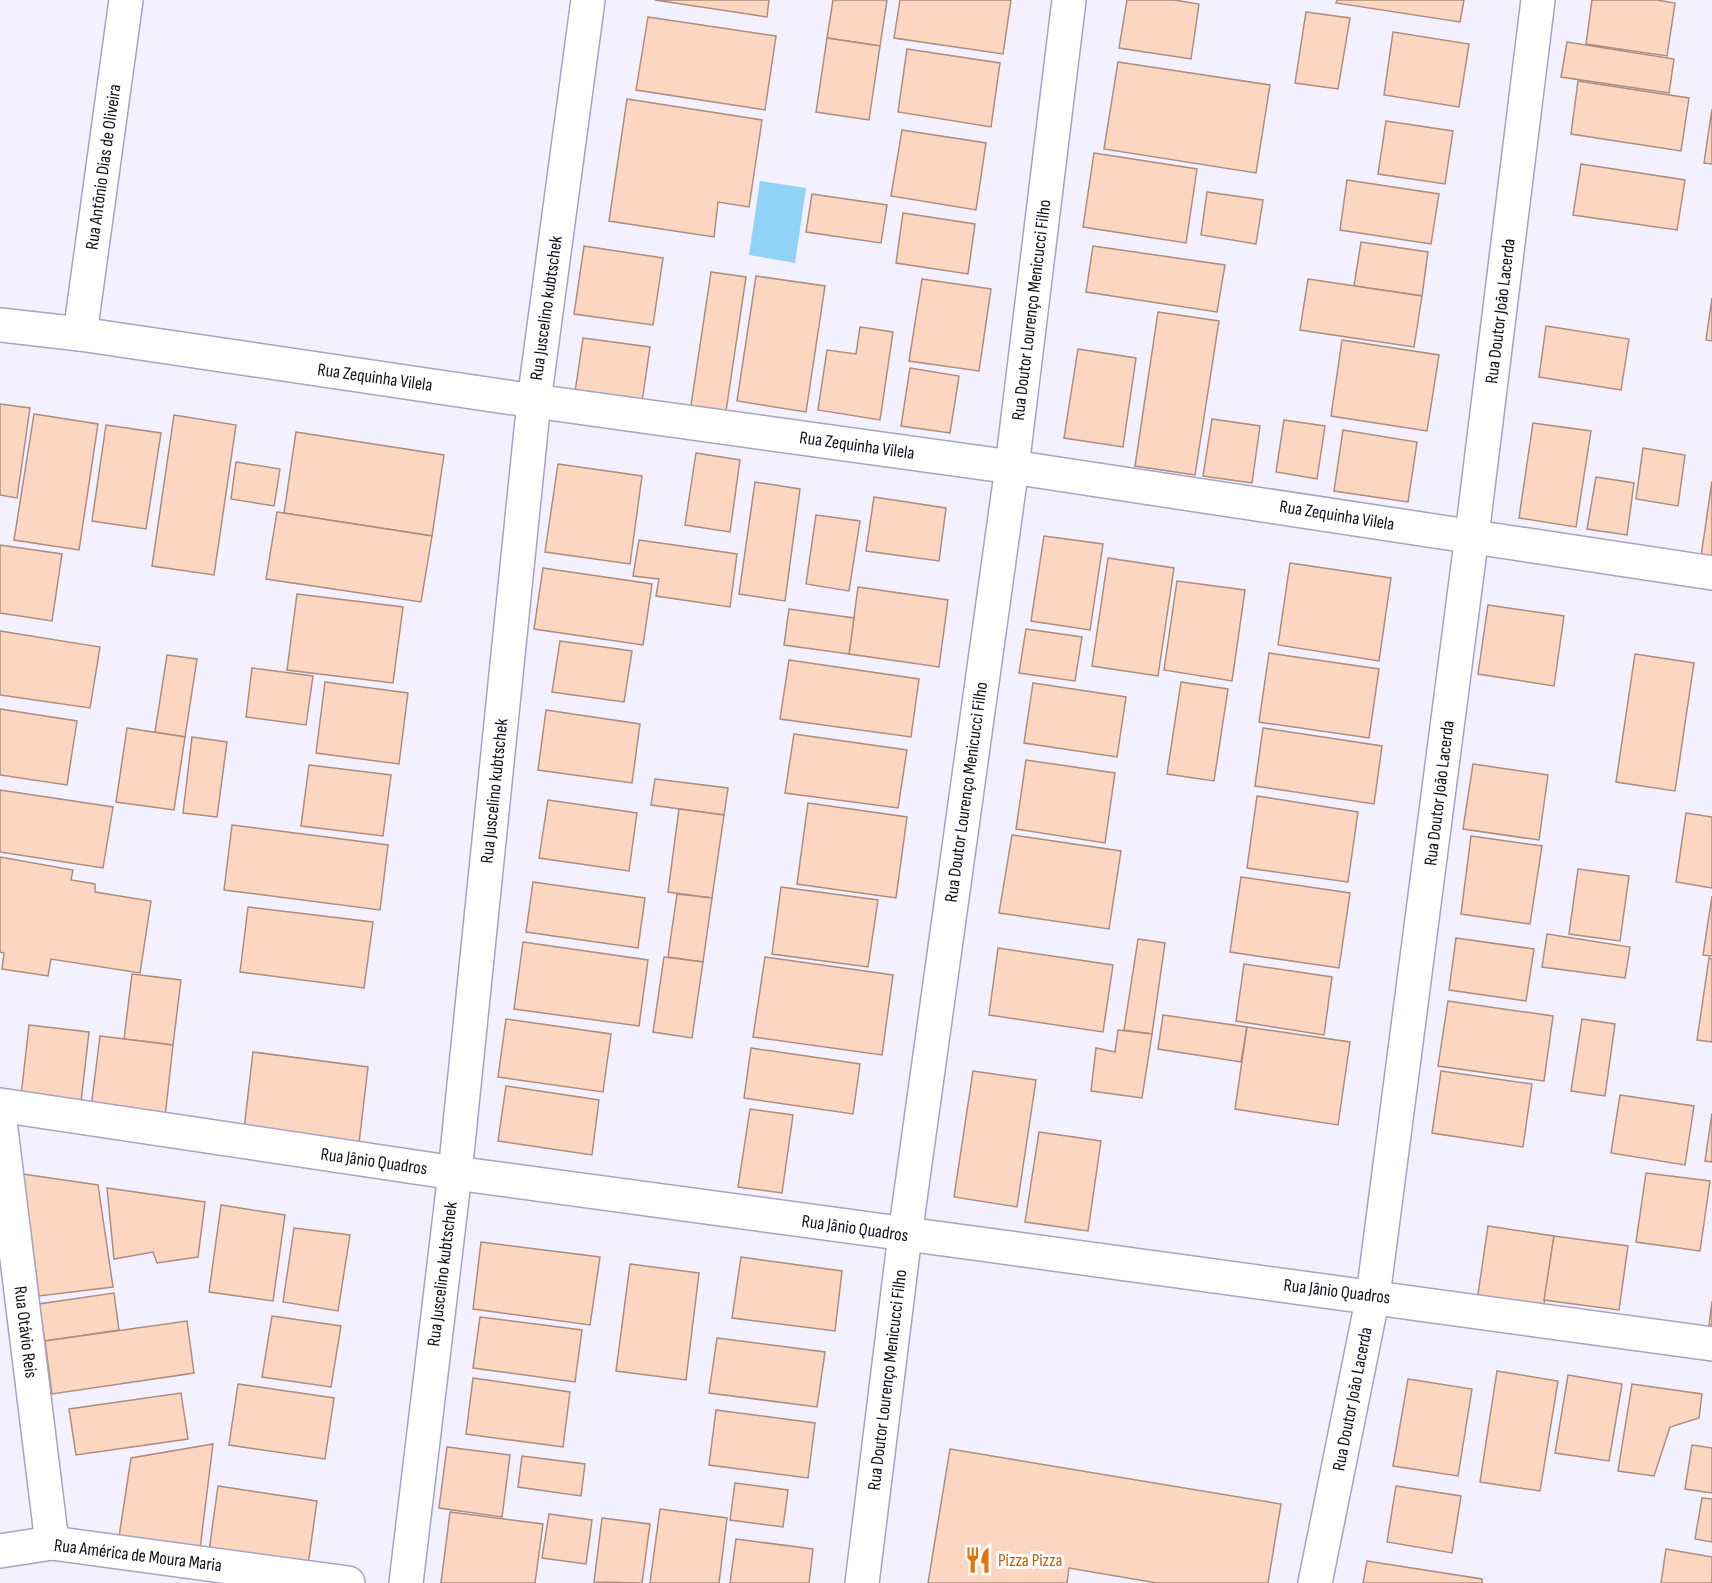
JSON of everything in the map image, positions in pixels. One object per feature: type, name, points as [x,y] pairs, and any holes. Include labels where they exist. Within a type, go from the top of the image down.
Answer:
[{"type":"street","name":"Rua Antônio Dias de Oliveira","points":[[80,334],[126,0]]},
{"type":"street","name":"Rua Juscelino kubtschek","points":[[406,1583],[454,1173],[534,401],[588,0]]},
{"type":"street","name":"Rua Doutor Lourenço Menicucci Filho","points":[[862,1583],[905,1235],[1012,466],[1069,0]]},
{"type":"street","name":"Rua Doutor João Lacerda","points":[[1315,1583],[1373,1296],[1472,536],[1538,0]]},
{"type":"street","name":"Rua Zequinha Vilela","points":[[0,325],[80,334],[534,401],[1012,466],[1712,573]]},
{"type":"street","name":"Rua Jânio Quadros","points":[[0,1105],[454,1173],[1373,1296],[1712,1344]]},
{"type":"street","name":"Rua Otávio Reis","points":[[0,1121],[52,1542]]},
{"type":"street","name":"Rua América de Moura Maria","points":[[0,1551],[52,1542],[348,1583]]},
{"type":"water","points":[[760,181],[806,188],[795,263],[749,255]]},
{"type":"building","points":[[655,0],[769,0],[767,17]]},
{"type":"building","points":[[833,0],[887,0],[880,46],[827,38]]},
{"type":"building","points":[[900,0],[1011,0],[1003,54],[894,38]]},
{"type":"building","points":[[1127,0],[1174,0],[1199,4],[1191,59],[1119,48]]},
{"type":"building","points":[[1337,0],[1464,0],[1460,22],[1336,3]]},
{"type":"building","points":[[1592,0],[1657,0],[1675,3],[1667,56],[1586,44]]},
{"type":"building","points":[[1306,12],[1350,18],[1338,89],[1295,83]]},
{"type":"building","points":[[648,17],[776,36],[765,110],[636,90]]},
{"type":"building","points":[[1393,32],[1469,44],[1459,107],[1384,95]]},
{"type":"building","points":[[827,38],[880,46],[869,120],[816,112]]},
{"type":"building","points":[[1567,42],[1674,59],[1669,93],[1561,77]]},
{"type":"building","points":[[907,49],[1000,63],[991,127],[898,112]]},
{"type":"building","points":[[1118,62],[1270,85],[1256,173],[1104,149]]},
{"type":"building","points":[[1578,81],[1689,98],[1681,151],[1571,134]]},
{"type":"building","points":[[627,99],[762,120],[749,207],[718,202],[714,237],[609,221]]},
{"type":"building","points":[[1712,109],[1712,164],[1704,163]]},
{"type":"building","points":[[1386,121],[1453,131],[1445,184],[1378,174]]},
{"type":"building","points":[[902,130],[986,143],[976,210],[891,196]]},
{"type":"building","points":[[1094,153],[1197,169],[1186,243],[1083,227]]},
{"type":"building","points":[[1581,164],[1685,180],[1677,230],[1573,215]]},
{"type":"building","points":[[1347,180],[1439,194],[1431,244],[1340,230]]},
{"type":"building","points":[[1207,192],[1263,200],[1256,244],[1201,235]]},
{"type":"building","points":[[812,194],[887,205],[881,243],[806,232]]},
{"type":"building","points":[[903,213],[975,224],[968,274],[896,263]]},
{"type":"building","points":[[1361,242],[1428,252],[1422,296],[1354,286]]},
{"type":"building","points":[[584,246],[663,258],[653,325],[574,314]]},
{"type":"building","points":[[1093,246],[1225,265],[1217,312],[1086,292]]},
{"type":"building","points":[[711,272],[746,277],[725,418],[690,412]]},
{"type":"building","points":[[756,276],[825,286],[806,412],[737,401]]},
{"type":"building","points":[[922,279],[991,289],[979,371],[909,361]]},
{"type":"building","points":[[1308,279],[1422,296],[1414,347],[1300,330]]},
{"type":"building","points":[[1712,298],[1712,341],[1706,340]]},
{"type":"building","points":[[1158,312],[1219,321],[1195,475],[1135,466]]},
{"type":"building","points":[[1546,326],[1629,339],[1621,390],[1539,377]]},
{"type":"building","points":[[860,327],[893,332],[880,420],[818,410],[827,350],[856,354]]},
{"type":"building","points":[[583,338],[650,347],[642,402],[575,392]]},
{"type":"building","points":[[1342,340],[1439,355],[1427,431],[1331,416]]},
{"type":"building","points":[[1078,349],[1136,358],[1123,447],[1064,438]]},
{"type":"building","points":[[910,368],[959,376],[950,433],[901,426]]},
{"type":"building","points":[[0,404],[30,408],[17,498],[0,495]]},
{"type":"building","points":[[34,414],[98,424],[79,550],[14,540]]},
{"type":"building","points":[[174,415],[236,425],[214,575],[152,566]]},
{"type":"building","points":[[1212,419],[1260,426],[1252,483],[1203,476]]},
{"type":"building","points":[[1284,420],[1325,426],[1317,479],[1276,472]]},
{"type":"building","points":[[1533,423],[1591,431],[1576,527],[1519,518]]},
{"type":"building","points":[[106,425],[161,433],[146,529],[92,521]]},
{"type":"building","points":[[1343,430],[1417,442],[1408,502],[1334,491]]},
{"type":"building","points":[[296,432],[444,455],[432,536],[284,513]]},
{"type":"building","points":[[1643,448],[1685,455],[1678,506],[1636,499]]},
{"type":"building","points":[[696,453],[740,460],[730,532],[685,525]]},
{"type":"building","points":[[236,462],[280,469],[274,506],[231,499]]},
{"type":"building","points":[[558,464],[642,476],[630,564],[545,552]]},
{"type":"building","points":[[1596,477],[1634,483],[1627,535],[1587,529]]},
{"type":"building","points":[[1712,481],[1712,572],[1699,570]]},
{"type":"building","points":[[755,482],[800,489],[785,601],[739,594]]},
{"type":"building","points":[[874,497],[946,508],[939,561],[866,551]]},
{"type":"building","points":[[277,512],[432,536],[421,602],[266,579]]},
{"type":"building","points":[[816,515],[860,521],[849,591],[806,584]]},
{"type":"building","points":[[1044,536],[1103,544],[1090,630],[1031,621]]},
{"type":"building","points":[[639,540],[737,554],[730,607],[656,596],[659,579],[633,576]]},
{"type":"building","points":[[0,545],[62,554],[52,621],[0,613]]},
{"type":"building","points":[[1108,558],[1174,568],[1158,676],[1092,666]]},
{"type":"building","points":[[1290,563],[1391,578],[1379,661],[1278,645]]},
{"type":"building","points":[[543,568],[652,584],[643,645],[534,629]]},
{"type":"building","points":[[1177,581],[1245,590],[1232,681],[1164,670]]},
{"type":"building","points":[[858,587],[948,600],[939,667],[849,654]]},
{"type":"building","points":[[297,594],[403,607],[393,683],[287,670]]},
{"type":"building","points":[[1488,605],[1564,616],[1554,686],[1478,674]]},
{"type":"building","points":[[789,609],[854,618],[849,654],[784,645]]},
{"type":"building","points":[[1026,629],[1082,637],[1075,681],[1019,673]]},
{"type":"building","points":[[0,631],[100,647],[90,708],[0,695]]},
{"type":"building","points":[[560,641],[632,651],[624,702],[552,692]]},
{"type":"building","points":[[1269,653],[1379,669],[1369,738],[1259,722]]},
{"type":"building","points":[[1635,654],[1694,663],[1675,791],[1616,782]]},
{"type":"building","points":[[167,655],[197,659],[185,737],[155,732]]},
{"type":"building","points":[[789,660],[919,679],[911,737],[780,719]]},
{"type":"building","points":[[252,668],[313,676],[306,725],[246,717]]},
{"type":"building","points":[[325,682],[408,693],[399,764],[316,753]]},
{"type":"building","points":[[1181,682],[1228,689],[1214,781],[1167,774]]},
{"type":"building","points":[[1033,683],[1126,697],[1117,757],[1024,743]]},
{"type":"building","points":[[0,709],[77,721],[67,785],[0,775]]},
{"type":"building","points":[[546,710],[640,724],[632,783],[538,770]]},
{"type":"building","points":[[127,728],[185,737],[174,810],[116,802]]},
{"type":"building","points":[[1263,728],[1382,746],[1374,804],[1255,786]]},
{"type":"building","points":[[794,734],[907,750],[898,808],[785,793]]},
{"type":"building","points":[[192,737],[227,742],[217,817],[183,813]]},
{"type":"building","points":[[1026,760],[1115,773],[1105,843],[1016,829]]},
{"type":"building","points":[[1473,764],[1548,775],[1539,840],[1463,829]]},
{"type":"building","points":[[309,765],[391,775],[383,836],[301,826]]},
{"type":"building","points":[[655,779],[728,788],[724,815],[651,805]]},
{"type":"building","points":[[0,790],[113,807],[103,868],[0,852]]},
{"type":"building","points":[[1257,796],[1358,812],[1348,882],[1247,868]]},
{"type":"building","points":[[548,800],[637,813],[629,871],[539,858]]},
{"type":"building","points":[[808,803],[907,817],[896,898],[797,884]]},
{"type":"building","points":[[679,809],[724,815],[712,898],[668,892]]},
{"type":"building","points":[[1686,813],[1712,817],[1712,888],[1676,882]]},
{"type":"building","points":[[232,825],[388,845],[380,910],[224,890]]},
{"type":"building","points":[[1012,835],[1121,851],[1109,929],[999,913]]},
{"type":"building","points":[[1471,836],[1542,846],[1530,924],[1461,914]]},
{"type":"building","points":[[0,857],[73,870],[71,880],[95,884],[95,892],[151,901],[140,973],[51,959],[48,976],[2,969],[4,953],[0,952]]},
{"type":"building","points":[[1578,869],[1629,876],[1620,941],[1569,934]]},
{"type":"building","points":[[1241,877],[1350,893],[1339,968],[1230,952]]},
{"type":"building","points":[[533,882],[645,898],[638,948],[526,932]]},
{"type":"building","points":[[781,887],[878,900],[868,967],[772,954]]},
{"type":"building","points":[[677,894],[712,898],[703,962],[668,957]]},
{"type":"building","points":[[1712,896],[1712,956],[1703,955]]},
{"type":"building","points":[[248,907],[373,922],[364,988],[240,972]]},
{"type":"building","points":[[1547,934],[1630,947],[1625,978],[1542,967]]},
{"type":"building","points":[[1456,938],[1534,949],[1526,1001],[1449,990]]},
{"type":"building","points":[[1138,939],[1165,943],[1152,1034],[1124,1030]]},
{"type":"building","points":[[523,942],[648,960],[639,1026],[514,1009]]},
{"type":"building","points":[[998,948],[1113,965],[1103,1032],[989,1015]]},
{"type":"building","points":[[664,957],[703,962],[692,1038],[653,1032]]},
{"type":"building","points":[[765,957],[893,975],[882,1055],[753,1037]]},
{"type":"building","points":[[1709,958],[1712,959],[1712,1042],[1697,1040]]},
{"type":"building","points":[[1244,964],[1332,977],[1324,1035],[1236,1021]]},
{"type":"building","points":[[132,974],[181,980],[173,1045],[124,1039]]},
{"type":"building","points":[[1448,1001],[1553,1016],[1544,1081],[1438,1066]]},
{"type":"building","points":[[1163,1015],[1247,1027],[1241,1062],[1158,1049]]},
{"type":"building","points":[[506,1019],[611,1034],[603,1092],[498,1077]]},
{"type":"building","points":[[1582,1019],[1615,1024],[1605,1096],[1571,1091]]},
{"type":"building","points":[[29,1025],[89,1032],[81,1102],[21,1096]]},
{"type":"building","points":[[1247,1027],[1350,1042],[1338,1125],[1235,1109]]},
{"type":"building","points":[[1118,1030],[1152,1034],[1142,1098],[1091,1091],[1096,1048],[1115,1052]]},
{"type":"building","points":[[100,1036],[173,1045],[165,1117],[91,1108]]},
{"type":"building","points":[[751,1048],[860,1064],[853,1114],[744,1098]]},
{"type":"building","points":[[253,1052],[368,1067],[359,1143],[244,1129]]},
{"type":"building","points":[[973,1071],[1036,1080],[1017,1207],[954,1197]]},
{"type":"building","points":[[1441,1071],[1532,1084],[1523,1147],[1432,1133]]},
{"type":"building","points":[[506,1086],[599,1100],[592,1155],[498,1141]]},
{"type":"building","points":[[1620,1095],[1694,1106],[1685,1165],[1611,1153]]},
{"type":"building","points":[[750,1109],[793,1115],[782,1193],[738,1187]]},
{"type":"building","points":[[1712,1113],[1712,1162],[1705,1161]]},
{"type":"building","points":[[1039,1132],[1101,1141],[1088,1231],[1025,1222]]},
{"type":"building","points":[[1646,1173],[1710,1181],[1700,1251],[1636,1242]]},
{"type":"building","points":[[23,1174],[98,1185],[113,1287],[39,1296]]},
{"type":"building","points":[[107,1188],[205,1202],[198,1257],[157,1263],[153,1252],[114,1259]]},
{"type":"building","points":[[221,1205],[285,1215],[273,1301],[209,1292]]},
{"type":"building","points":[[1488,1226],[1554,1236],[1543,1311],[1477,1301]]},
{"type":"building","points":[[294,1228],[350,1235],[338,1311],[283,1302]]},
{"type":"building","points":[[1554,1236],[1628,1246],[1619,1310],[1544,1300]]},
{"type":"building","points":[[481,1242],[600,1257],[590,1325],[473,1309]]},
{"type":"building","points":[[741,1257],[842,1271],[835,1331],[732,1318]]},
{"type":"building","points":[[630,1264],[699,1273],[686,1380],[616,1371]]},
{"type":"building","points":[[114,1293],[119,1330],[45,1341],[39,1304]]},
{"type":"building","points":[[1712,1301],[1712,1325],[1709,1325]]},
{"type":"building","points":[[272,1316],[341,1326],[331,1387],[262,1377]]},
{"type":"building","points":[[480,1317],[582,1330],[575,1382],[473,1368]]},
{"type":"building","points":[[187,1321],[194,1373],[52,1394],[45,1341]]},
{"type":"building","points":[[717,1338],[825,1352],[817,1407],[709,1393]]},
{"type":"building","points":[[1497,1371],[1558,1381],[1540,1491],[1480,1482]]},
{"type":"building","points":[[1568,1375],[1622,1384],[1609,1461],[1555,1453]]},
{"type":"building","points":[[473,1378],[570,1392],[563,1447],[466,1434]]},
{"type":"building","points":[[1408,1379],[1472,1389],[1458,1476],[1393,1466]]},
{"type":"building","points":[[238,1384],[334,1398],[325,1459],[229,1445]]},
{"type":"building","points":[[1632,1384],[1702,1394],[1699,1418],[1670,1427],[1654,1476],[1618,1471]]},
{"type":"building","points":[[181,1393],[188,1439],[76,1455],[69,1409]]},
{"type":"building","points":[[716,1410],[815,1423],[808,1478],[709,1465]]},
{"type":"building","points":[[213,1444],[200,1549],[119,1537],[131,1458]]},
{"type":"building","points":[[1692,1445],[1712,1448],[1712,1493],[1685,1489]]},
{"type":"building","points":[[447,1447],[510,1455],[502,1517],[439,1508]]},
{"type":"building","points":[[950,1449],[1281,1504],[1268,1583],[1157,1583],[1069,1568],[1067,1583],[928,1583]]},
{"type":"building","points":[[522,1456],[585,1464],[581,1496],[518,1487]]},
{"type":"building","points":[[735,1483],[788,1490],[783,1527],[730,1520]]},
{"type":"building","points":[[218,1486],[317,1501],[308,1565],[209,1551]]},
{"type":"building","points":[[1396,1486],[1461,1496],[1452,1553],[1387,1542]]},
{"type":"building","points":[[1702,1498],[1712,1499],[1712,1542],[1695,1539]]},
{"type":"building","points":[[660,1509],[727,1518],[719,1583],[650,1583]]},
{"type":"building","points":[[450,1512],[543,1524],[535,1583],[441,1583]]},
{"type":"building","points":[[549,1514],[592,1520],[586,1564],[542,1558]]},
{"type":"building","points":[[602,1518],[650,1524],[642,1583],[594,1582]]},
{"type":"building","points":[[736,1539],[813,1549],[809,1583],[730,1583]]},
{"type":"building","points":[[1666,1549],[1712,1557],[1712,1583],[1661,1583]]},
{"type":"building","points":[[1367,1561],[1482,1579],[1482,1583],[1363,1583]]},
{"type":"place","name":"Pizza Pizza","points":[[978,1560]]}]
